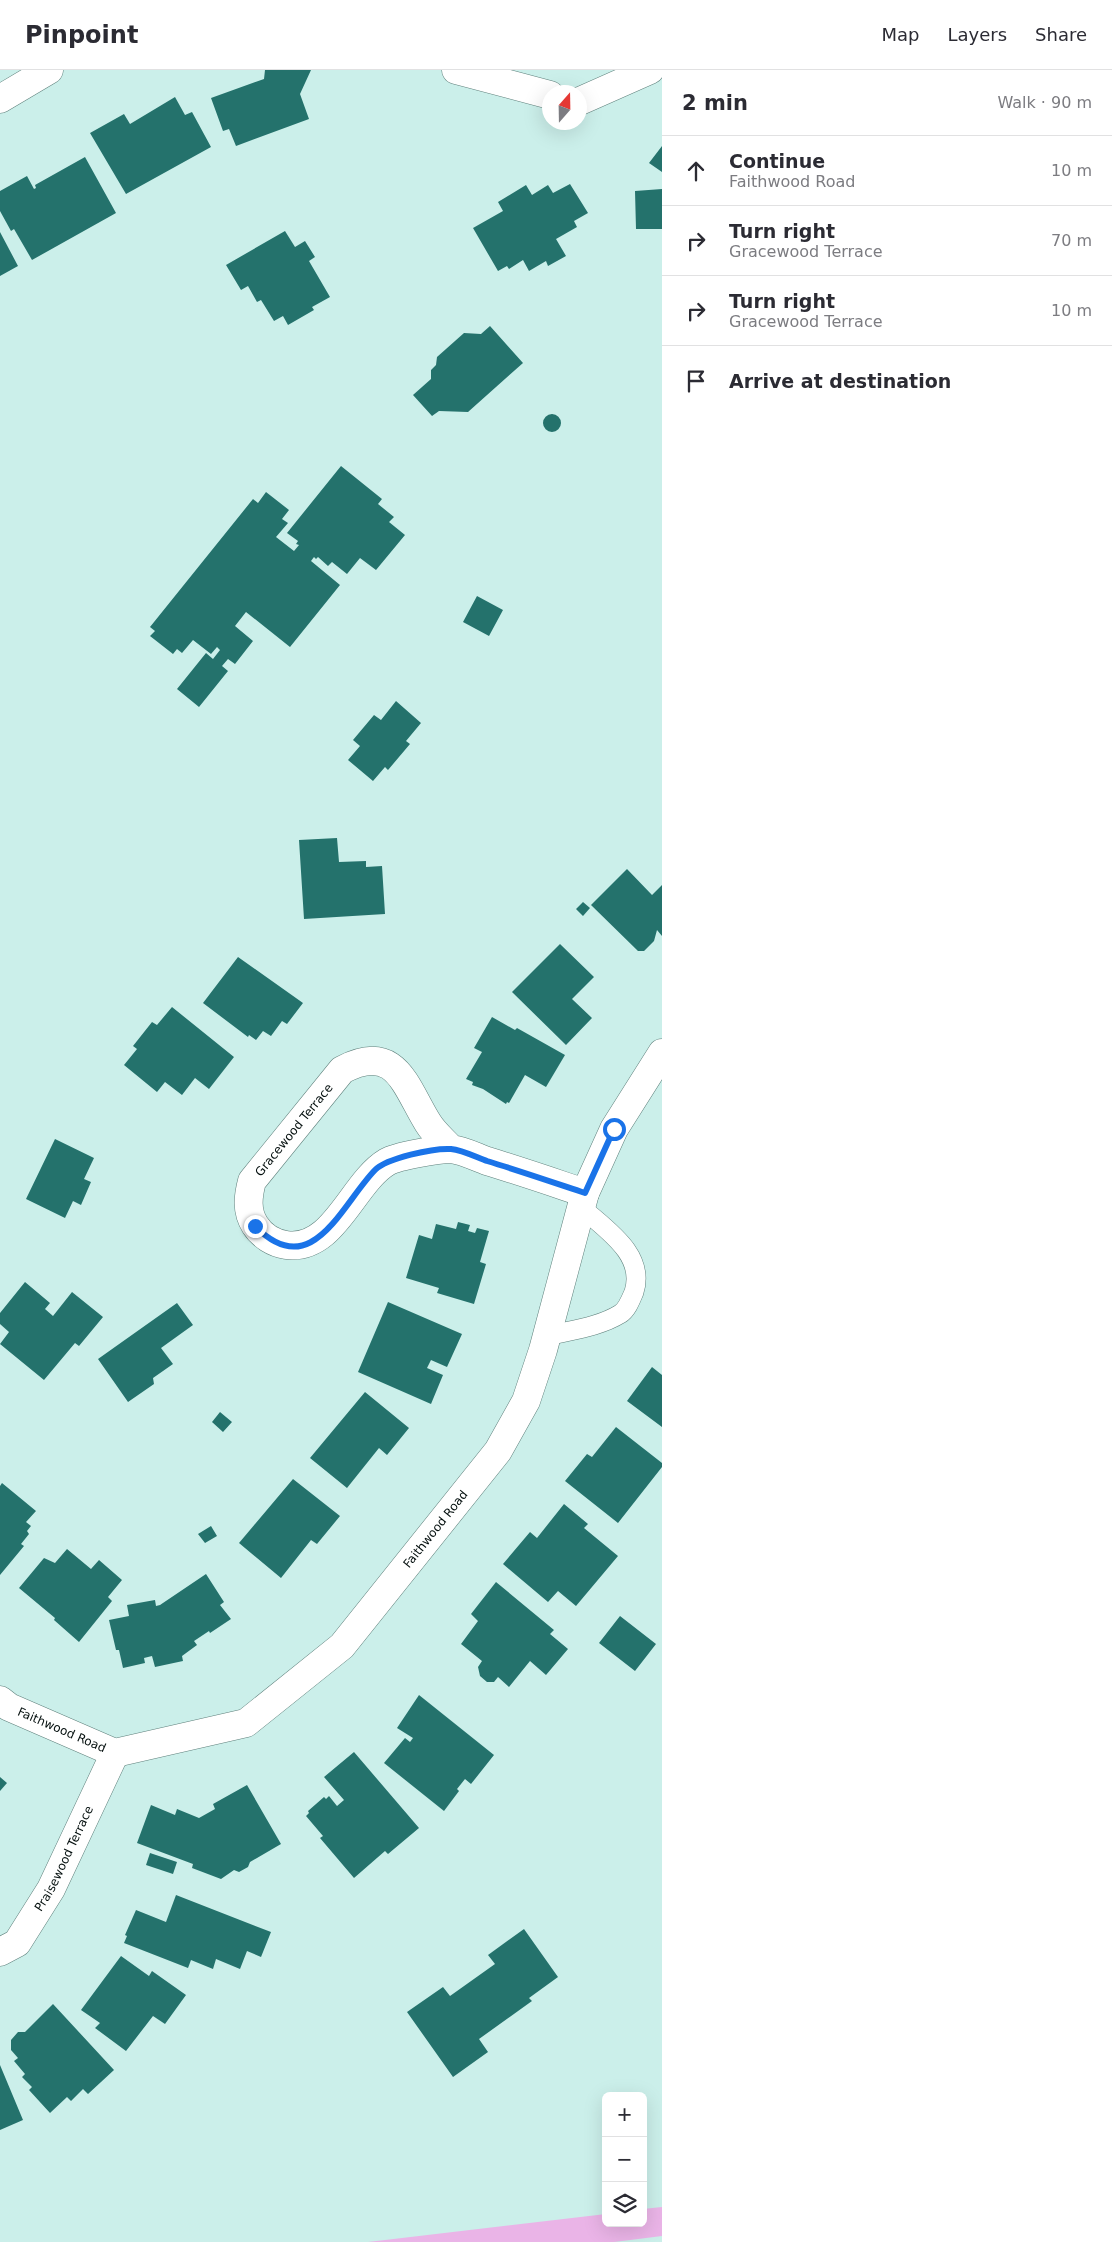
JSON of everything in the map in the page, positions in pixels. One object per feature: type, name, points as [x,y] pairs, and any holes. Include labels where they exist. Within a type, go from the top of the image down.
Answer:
[{"type":"street","points":[[0,98],[49,70]]},
{"type":"street","points":[[456,70],[542,93]]},
{"type":"street","points":[[587,98],[650,70]]},
{"type":"street","name":"Faithwood Road","points":[[0,1700],[9,1707],[115,1753],[246,1723],[342,1646],[498,1451],[526,1401],[547,1336],[583,1200],[614,1129],[662,1053]]},
{"type":"street","name":"Gracewood Terrace","points":[[451,1149],[390,1160],[376,1170],[323,1235],[310,1243],[295,1246],[280,1244],[266,1237],[255,1226],[249,1211],[248,1196],[252,1181],[342,1070],[356,1062],[373,1060],[389,1065],[402,1075],[429,1125],[451,1149],[583,1200]]},
{"type":"street","name":"Praisewood Terrace","points":[[0,1952],[17,1943],[51,1888],[115,1753]]},
{"type":"lane","points":[[547,1336],[601,1323],[622,1313],[631,1300],[637,1283],[629,1252],[583,1200]]},
{"type":"shaded area","points":[[662,2207],[662,2236],[614,2242],[368,2242],[602,2214],[602,2227],[647,2227],[647,2209]]},
{"type":"building","points":[[265,70],[311,70],[300,94],[309,119],[236,146],[229,129],[223,131],[211,98],[264,79]]},
{"type":"building","points":[[175,97],[185,115],[192,112],[211,147],[126,194],[90,133],[124,114],[130,124]]},
{"type":"building","points":[[662,146],[662,172],[649,163]]},
{"type":"building","points":[[85,157],[116,213],[32,260],[14,229],[11,231],[0,211],[0,191],[27,176],[34,189],[36,188],[35,185]]},
{"type":"building","points":[[570,184],[588,213],[574,221],[577,227],[556,239],[566,256],[548,266],[546,261],[529,271],[523,260],[509,269],[507,266],[498,271],[473,228],[503,211],[498,202],[526,185],[532,195],[548,185],[553,193]]},
{"type":"building","points":[[662,189],[662,229],[636,229],[635,191]]},
{"type":"building","points":[[285,231],[295,247],[305,241],[315,257],[309,261],[330,297],[312,307],[314,310],[288,325],[283,316],[274,321],[261,300],[257,302],[248,286],[241,290],[226,265]]},
{"type":"building","points":[[0,232],[18,266],[0,276]]},
{"type":"building","points":[[490,326],[523,363],[468,412],[439,411],[432,416],[413,395],[431,379],[431,370],[436,365],[437,357],[464,333],[481,334]]},
{"type":"building","points":[[552,414],[558,417],[561,423],[558,429],[552,432],[546,429],[543,423],[546,417]]},
{"type":"building","points":[[341,466],[382,499],[378,504],[394,517],[389,522],[405,535],[376,570],[360,558],[347,574],[332,562],[328,566],[318,557],[316,559],[314,557],[311,561],[340,585],[290,647],[246,612],[235,626],[253,641],[235,664],[228,659],[222,666],[228,671],[199,707],[177,689],[206,653],[213,659],[220,650],[217,647],[211,654],[193,640],[182,653],[177,649],[173,654],[150,636],[155,631],[150,627],[253,499],[258,503],[266,492],[289,510],[282,519],[288,523],[276,537],[294,551],[299,545],[296,544],[298,541],[287,533]]},
{"type":"building","points":[[477,596],[503,610],[489,636],[463,622]]},
{"type":"building","points":[[396,701],[421,723],[406,741],[410,744],[388,770],[385,767],[373,781],[348,760],[360,746],[353,740],[374,715],[381,720]]},
{"type":"building","points":[[337,838],[339,862],[366,861],[366,867],[382,866],[385,914],[304,919],[299,840]]},
{"type":"building","points":[[627,869],[652,895],[662,885],[662,936],[657,930],[654,941],[644,951],[638,951],[591,905]]},
{"type":"building","points":[[583,902],[590,908],[583,916],[576,909]]},
{"type":"building","points":[[560,944],[594,977],[572,999],[592,1018],[566,1045],[512,992]]},
{"type":"building","points":[[238,957],[303,1003],[287,1024],[282,1021],[271,1036],[263,1031],[256,1040],[249,1035],[248,1037],[203,1003]]},
{"type":"building","points":[[172,1007],[234,1057],[209,1089],[195,1078],[182,1095],[165,1082],[157,1092],[124,1065],[137,1049],[133,1046],[152,1022],[157,1025]]},
{"type":"building","points":[[492,1017],[515,1030],[517,1028],[565,1055],[546,1087],[525,1075],[509,1103],[507,1102],[506,1104],[483,1089],[472,1085],[473,1082],[466,1079],[482,1052],[474,1048]]},
{"type":"building","points":[[55,1139],[94,1158],[84,1179],[91,1182],[81,1205],[73,1201],[65,1218],[26,1199]]},
{"type":"building","points":[[458,1222],[470,1225],[468,1231],[475,1233],[477,1228],[489,1231],[480,1262],[486,1264],[474,1304],[437,1293],[439,1288],[406,1278],[419,1235],[432,1239],[436,1224],[456,1229]]},
{"type":"building","points":[[25,1282],[50,1303],[45,1309],[53,1316],[72,1292],[103,1317],[79,1346],[75,1343],[44,1380],[0,1344],[9,1332],[0,1324],[0,1313]]},
{"type":"building","points":[[388,1302],[462,1334],[447,1367],[431,1360],[427,1368],[443,1375],[431,1404],[358,1372]]},
{"type":"building","points":[[177,1303],[193,1325],[161,1348],[173,1364],[153,1378],[154,1384],[128,1402],[98,1359]]},
{"type":"building","points":[[652,1367],[662,1375],[662,1427],[627,1401]]},
{"type":"building","points":[[365,1392],[409,1428],[387,1455],[379,1448],[347,1488],[310,1458]]},
{"type":"building","points":[[220,1412],[232,1422],[223,1432],[212,1422]]},
{"type":"building","points":[[616,1427],[662,1463],[662,1467],[618,1523],[565,1481],[587,1454],[592,1457]]},
{"type":"building","points":[[293,1479],[340,1516],[317,1544],[311,1540],[281,1578],[239,1543]]},
{"type":"building","points":[[2,1483],[36,1511],[26,1522],[31,1526],[27,1531],[29,1534],[21,1544],[24,1546],[0,1575],[0,1486]]},
{"type":"building","points":[[564,1504],[588,1524],[584,1528],[618,1556],[576,1606],[558,1591],[548,1602],[503,1564],[530,1532],[537,1538]]},
{"type":"building","points":[[211,1526],[217,1536],[205,1543],[198,1534]]},
{"type":"building","points":[[67,1549],[91,1569],[99,1560],[122,1580],[108,1597],[112,1601],[79,1642],[54,1620],[55,1618],[19,1588],[44,1558],[55,1563]]},
{"type":"building","points":[[206,1574],[224,1602],[220,1605],[231,1619],[194,1641],[197,1645],[182,1656],[183,1661],[155,1667],[152,1656],[144,1658],[145,1663],[123,1668],[119,1650],[116,1650],[109,1620],[129,1616],[127,1605],[155,1600],[156,1606],[160,1605]]},
{"type":"building","points":[[496,1582],[554,1630],[550,1634],[568,1649],[546,1675],[530,1661],[509,1687],[498,1677],[494,1682],[487,1682],[480,1676],[478,1667],[482,1661],[461,1644],[478,1621],[471,1614]]},
{"type":"building","points":[[620,1616],[656,1644],[635,1671],[599,1643]]},
{"type":"building","points":[[419,1695],[494,1755],[471,1784],[465,1779],[457,1789],[459,1791],[444,1811],[384,1763],[405,1738],[410,1742],[413,1738],[397,1728]]},
{"type":"building","points":[[354,1752],[419,1828],[388,1854],[385,1851],[354,1878],[320,1838],[323,1836],[306,1816],[309,1813],[308,1811],[324,1797],[326,1799],[329,1796],[337,1806],[344,1800],[324,1777]]},
{"type":"building","points":[[0,1777],[7,1783],[0,1791]]},
{"type":"building","points":[[247,1785],[281,1844],[250,1862],[248,1867],[239,1872],[234,1870],[221,1879],[192,1868],[193,1864],[137,1843],[151,1805],[175,1815],[177,1809],[199,1818],[215,1809],[213,1804]]},
{"type":"building","points":[[150,1853],[177,1862],[173,1874],[146,1865]]},
{"type":"building","points":[[176,1895],[271,1932],[261,1957],[247,1951],[240,1969],[216,1959],[213,1969],[191,1960],[188,1968],[124,1943],[127,1936],[125,1935],[136,1910],[166,1922]]},
{"type":"building","points":[[524,1929],[558,1977],[529,1998],[532,2001],[479,2039],[488,2052],[453,2077],[407,2012],[443,1987],[450,1996],[495,1964],[488,1955]]},
{"type":"building","points":[[121,1956],[149,1976],[152,1971],[186,1995],[165,2024],[153,2016],[126,2051],[95,2028],[100,2023],[81,2010]]},
{"type":"building","points":[[53,2004],[114,2070],[88,2094],[83,2089],[71,2101],[67,2097],[50,2113],[29,2090],[32,2087],[22,2077],[25,2074],[14,2061],[18,2058],[11,2050],[11,2040],[18,2032],[25,2032]]},
{"type":"building","points":[[0,2065],[23,2120],[0,2130]]},
{"type":"route","points":[[255,1226],[266,1237],[280,1244],[295,1246],[310,1243],[323,1235],[376,1170],[390,1160],[451,1149],[585,1193],[614,1129]]}]
